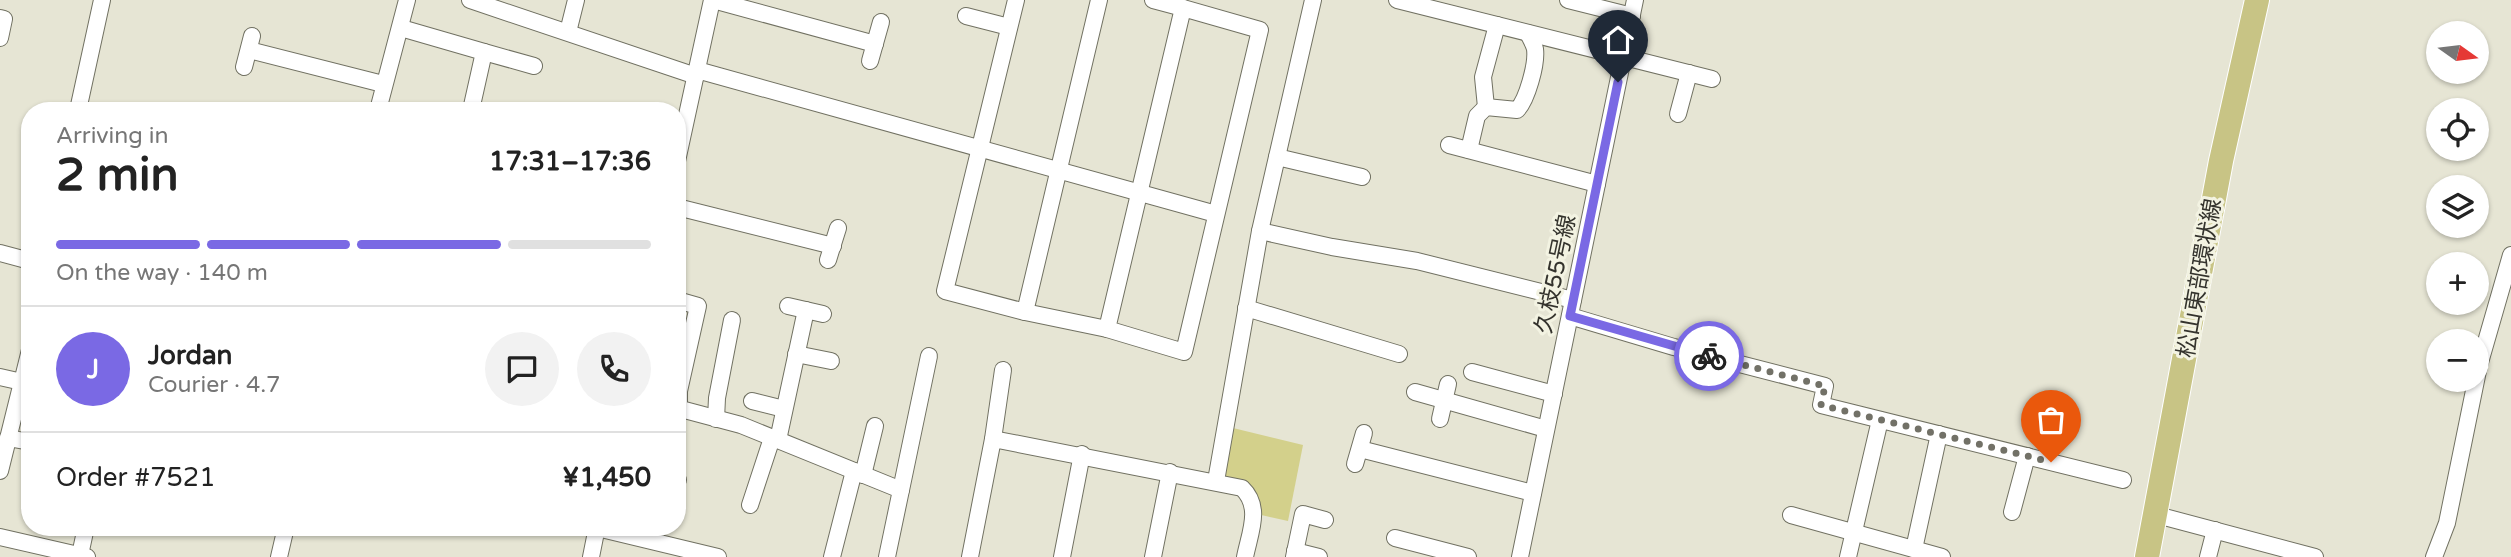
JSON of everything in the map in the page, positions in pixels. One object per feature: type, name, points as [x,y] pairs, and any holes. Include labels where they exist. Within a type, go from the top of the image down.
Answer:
[{"type":"main road","name":"松山東部環状線","points":[[2147,557],[2218,173],[2257,0]]},
{"type":"street","points":[[80,102],[102,0]]},
{"type":"street","points":[[379,102],[407,0]]},
{"type":"street","points":[[470,0],[491,3],[568,32],[696,73],[978,146],[1216,214]]},
{"type":"street","points":[[568,32],[576,0]]},
{"type":"street","points":[[686,119],[713,0],[875,44]]},
{"type":"street","points":[[1016,0],[978,146],[945,291],[1025,312],[1107,329],[1184,352],[1261,30],[1153,0]]},
{"type":"street","points":[[1025,312],[1099,0]]},
{"type":"street","points":[[1216,481],[1260,231],[1313,0]]},
{"type":"street","points":[[1397,0],[1417,2],[1497,25],[1713,79]]},
{"type":"street","points":[[1568,0],[1633,8]]},
{"type":"street","points":[[1107,329],[1183,8]]},
{"type":"street","name":"久枝55号線","points":[[1520,557],[1633,8]]},
{"type":"street","points":[[966,16],[1009,27]]},
{"type":"street","points":[[0,18],[5,19],[0,38]]},
{"type":"street","points":[[870,61],[881,22]]},
{"type":"street","points":[[1486,107],[1483,77],[1497,25]]},
{"type":"street","points":[[401,28],[534,66]]},
{"type":"street","points":[[1486,107],[1517,110],[1523,104],[1535,48],[1528,33]]},
{"type":"street","points":[[244,67],[251,43],[383,83]]},
{"type":"street","points":[[473,102],[484,52]]},
{"type":"street","points":[[1678,114],[1689,73]]},
{"type":"street","points":[[1469,150],[1477,116],[1486,107]]},
{"type":"street","points":[[1449,145],[1597,184]]},
{"type":"street","points":[[1277,157],[1362,177]]},
{"type":"street","points":[[686,210],[830,253],[838,228]]},
{"type":"street","points":[[1260,231],[1332,247],[1417,261],[1573,300]]},
{"type":"street","points":[[0,253],[21,259]]},
{"type":"street","points":[[2434,557],[2446,523],[2479,366],[2511,255]]},
{"type":"street","points":[[686,303],[698,306],[686,360]]},
{"type":"street","points":[[788,306],[822,314]]},
{"type":"street","points":[[1246,308],[1399,354]]},
{"type":"street","points":[[750,505],[784,409],[806,310]]},
{"type":"street","points":[[1570,316],[1674,347],[1825,386],[1821,405],[2123,480]]},
{"type":"street","points":[[716,419],[717,398],[732,320]]},
{"type":"street","points":[[796,354],[831,361]]},
{"type":"street","points":[[887,557],[929,356]]},
{"type":"street","points":[[970,557],[993,439],[1003,370]]},
{"type":"street","points":[[1472,372],[1554,394]]},
{"type":"street","points":[[0,377],[21,382]]},
{"type":"street","points":[[0,471],[4,445],[21,386]]},
{"type":"street","points":[[1415,392],[1446,392],[1546,429]]},
{"type":"street","points":[[1440,419],[1446,392]]},
{"type":"street","points":[[752,401],[784,409]]},
{"type":"street","points":[[686,410],[775,439],[901,490]]},
{"type":"street","points":[[1847,557],[1880,420]]},
{"type":"street","points":[[832,557],[875,426]]},
{"type":"street","points":[[1914,549],[1939,434]]},
{"type":"street","points":[[993,439],[1082,454],[1242,488],[1251,496],[1254,508],[1245,557]]},
{"type":"street","points":[[1360,449],[1429,458],[1533,493]]},
{"type":"street","points":[[1062,557],[1082,454]]},
{"type":"street","points":[[2012,512],[2027,456]]},
{"type":"street","points":[[1153,557],[1170,472]]},
{"type":"street","points":[[1319,557],[1294,554],[1303,514],[1325,520]]},
{"type":"street","points":[[2157,514],[2215,530],[2255,549],[2315,557]]},
{"type":"street","points":[[1791,515],[1942,557]]},
{"type":"street","points":[[2208,557],[2215,530]]},
{"type":"street","points":[[0,537],[73,555],[82,536]]},
{"type":"street","points":[[279,557],[284,536]]},
{"type":"street","points":[[590,557],[594,536]]},
{"type":"street","points":[[633,536],[718,557]]},
{"type":"street","points":[[1395,538],[1468,557]]},
{"type":"shaded area","points":[[1233,428],[1303,445],[1288,521],[1257,514],[1224,478]]},
{"type":"way so far","points":[[1709,356],[1825,386],[1821,405],[2051,462]]},
{"type":"route","points":[[1618,82],[1570,316],[1709,356]]}]
